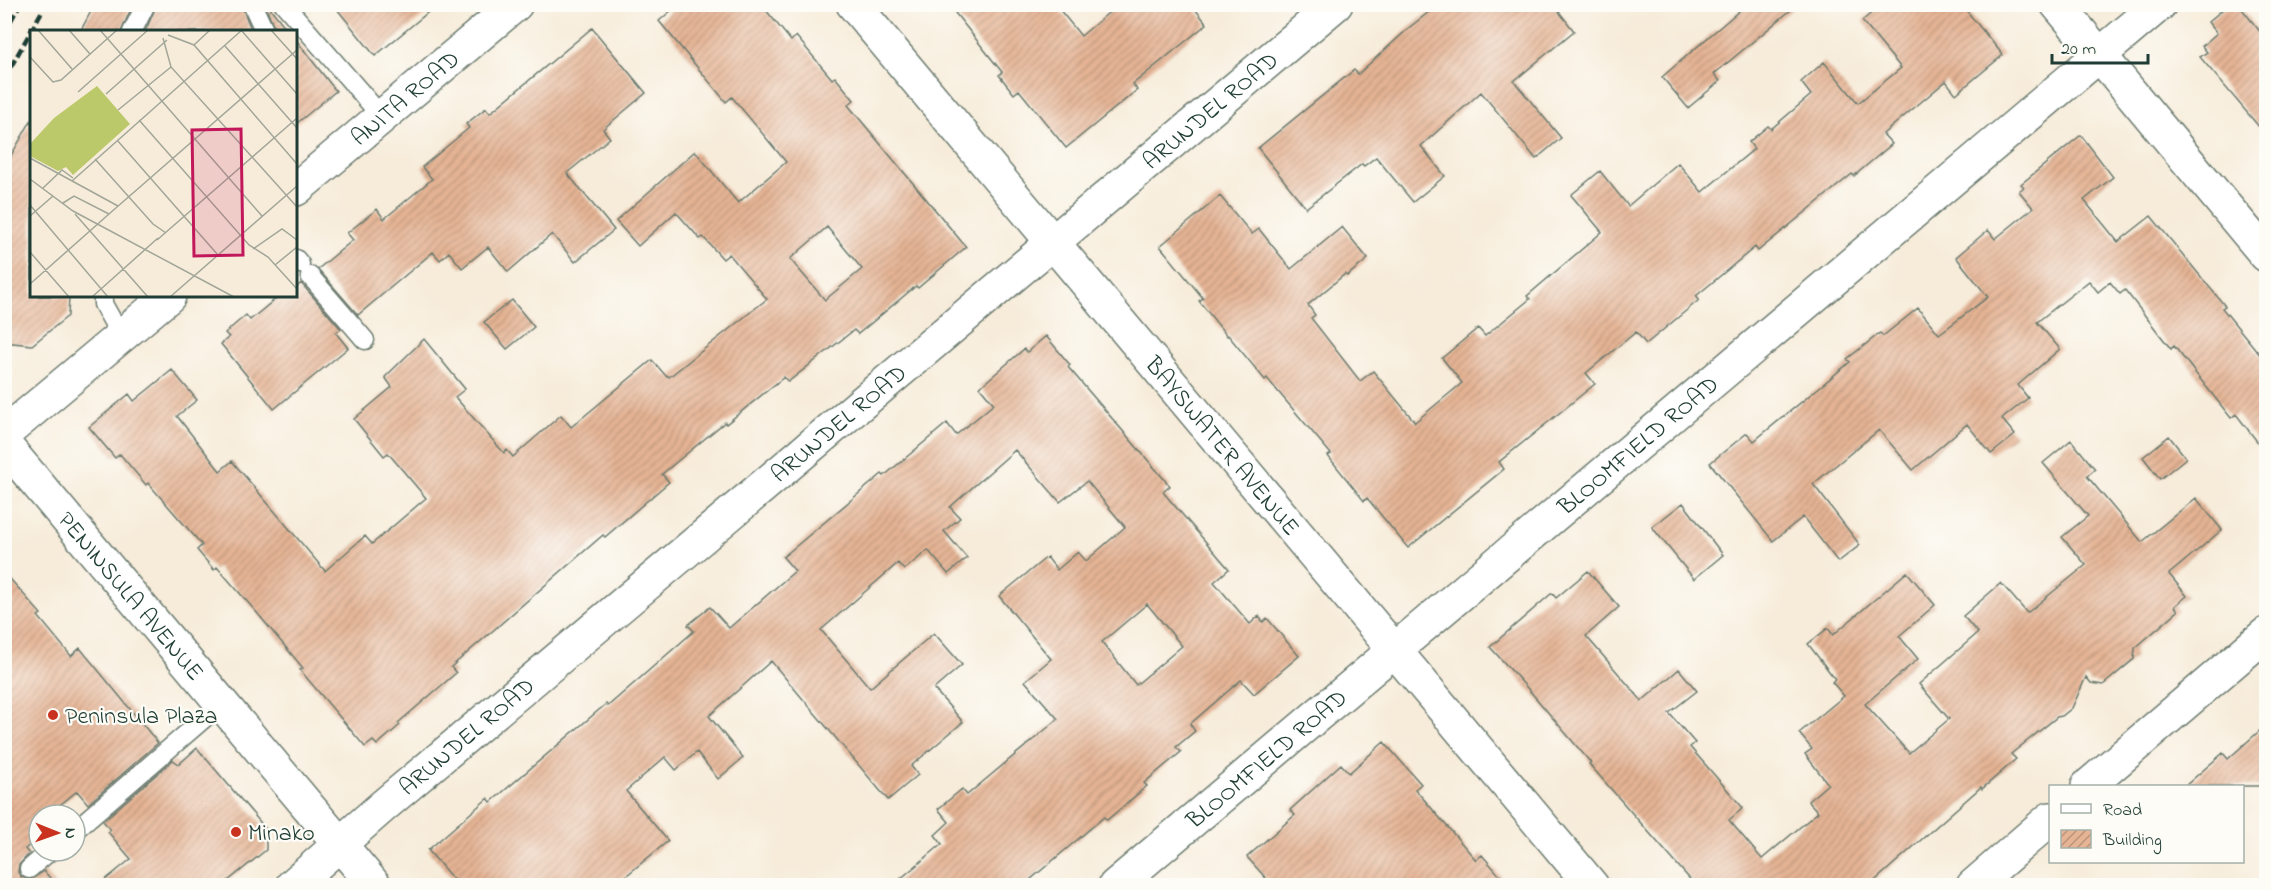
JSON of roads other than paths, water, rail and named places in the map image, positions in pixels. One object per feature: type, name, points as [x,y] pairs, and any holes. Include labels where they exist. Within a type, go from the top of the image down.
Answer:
[{"type":"street","name":"ANITA ROAD","points":[[297,188],[516,4]]},
{"type":"street","name":"BAYSWATER AVENUE","points":[[853,4],[1593,885]]},
{"type":"street","name":"ARUNDEL ROAD","points":[[292,885],[1336,4]]},
{"type":"street","points":[[2057,4],[2266,255]]},
{"type":"street","name":"BLOOMFIELD ROAD","points":[[1115,885],[2160,4]]},
{"type":"street","points":[[4,434],[168,297]]},
{"type":"street","name":"PENINSULA AVENUE","points":[[4,444],[375,885]]},
{"type":"street","points":[[2089,785],[2266,634]]},
{"type":"street","points":[[1973,885],[2049,820]]},
{"type":"lane","points":[[133,30],[146,4]]},
{"type":"lane","points":[[252,4],[265,30]]},
{"type":"lane","points":[[284,4],[382,117]]},
{"type":"lane","points":[[302,267],[365,340]]},
{"type":"lane","points":[[103,297],[103,304],[121,336]]},
{"type":"lane","points":[[87,820],[222,703]]},
{"type":"lane","points":[[29,869],[36,863]]},
{"type":"railway","points":[[4,33],[20,4]]},
{"type":"railway","points":[[31,30],[46,4]]},
{"type":"railway","points":[[4,79],[30,33]]},
{"type":"place","name":"Peninsula Plaza","points":[[53,715]]},
{"type":"place","name":"Minako","points":[[236,832]]}]
